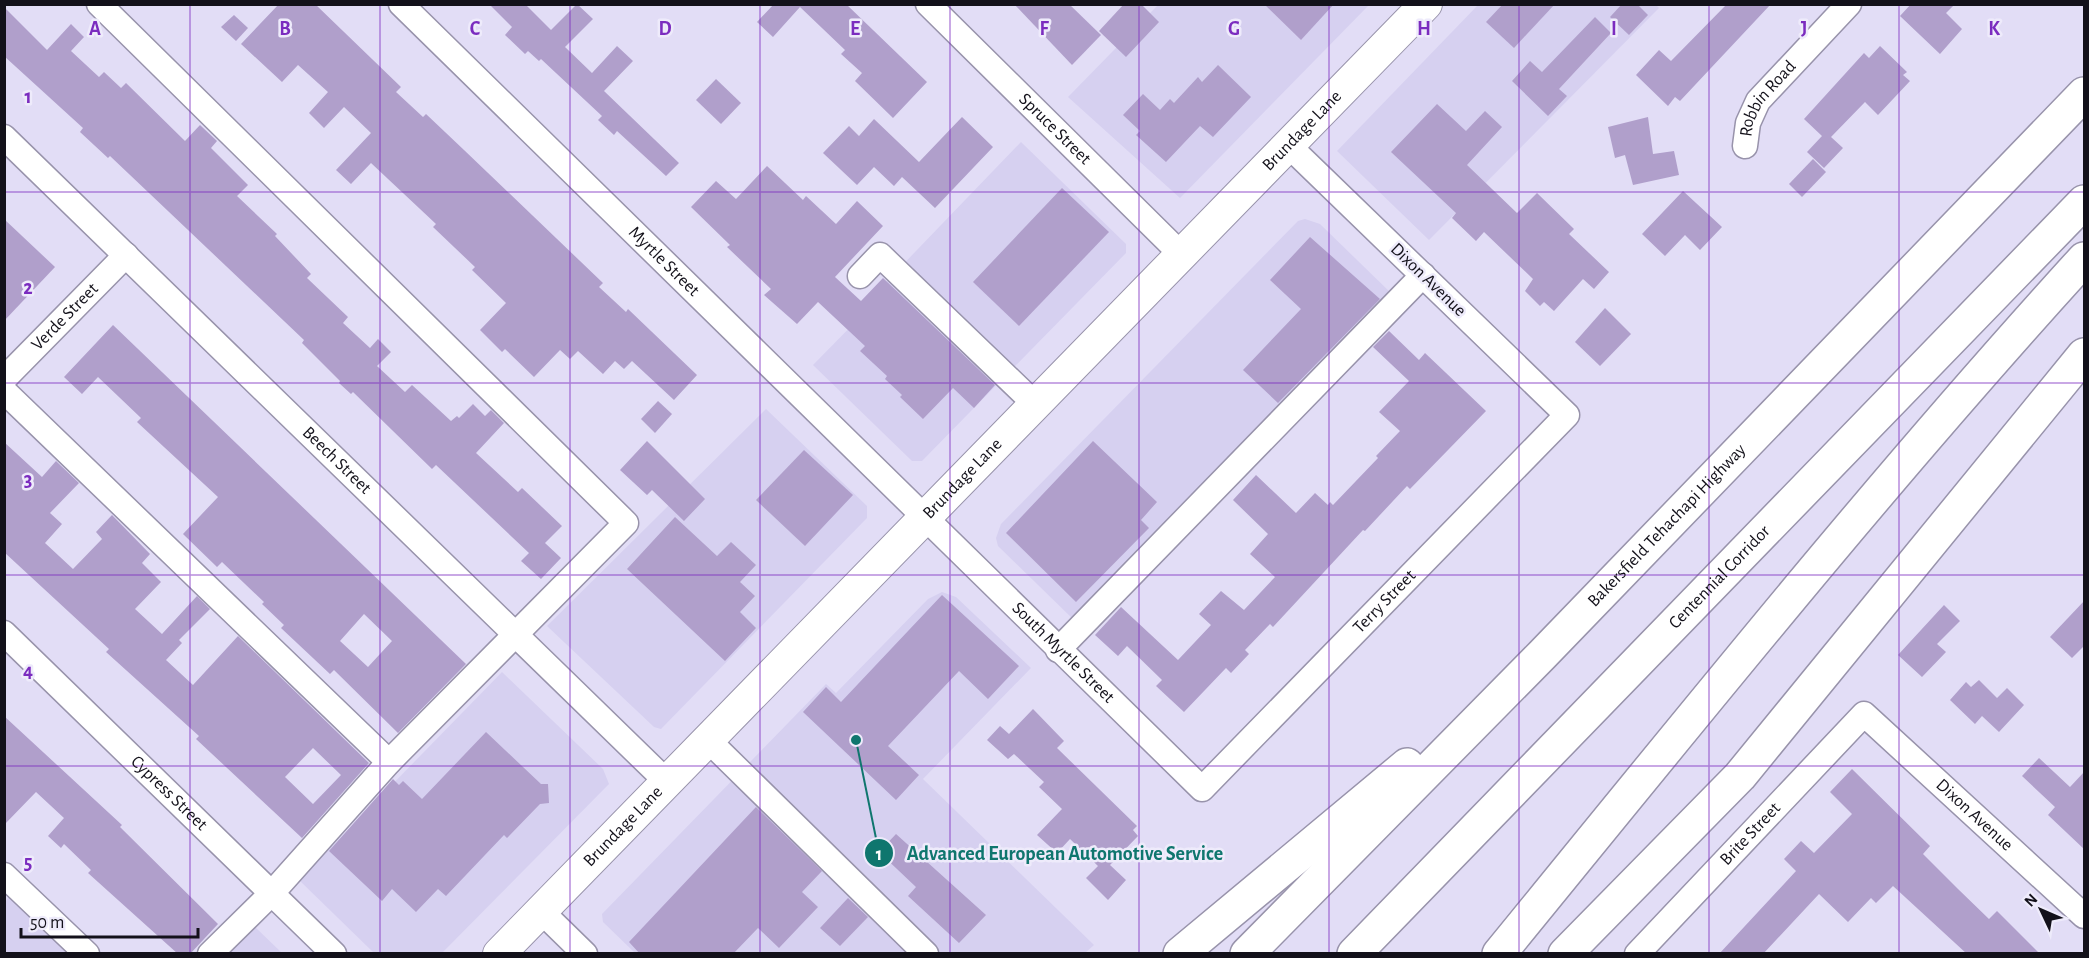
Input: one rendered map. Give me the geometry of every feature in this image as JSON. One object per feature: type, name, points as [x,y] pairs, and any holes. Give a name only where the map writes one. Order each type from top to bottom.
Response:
[{"type":"highway","name":"Bakersfield Tehachapi Highway","points":[[1247,954],[1543,654],[2085,94]]},
{"type":"highway","name":"Centennial Corridor","points":[[1354,954],[2085,202]]},
{"type":"highway","points":[[1499,954],[1744,652],[1915,449],[2085,259]]},
{"type":"highway","points":[[1565,954],[1740,776],[2085,355]]},
{"type":"highway","points":[[1180,954],[1543,654]]},
{"type":"main road","name":"Brundage Lane","points":[[499,954],[1425,5]]},
{"type":"street","points":[[99,4],[626,524],[389,762],[272,893],[210,954]]},
{"type":"street","name":"Myrtle Street","points":[[401,4],[924,519]]},
{"type":"street","name":"Spruce Street","points":[[928,4],[1182,255]]},
{"type":"street","name":"Robbin Road","points":[[1745,146],[1748,123],[1758,101],[1849,4]]},
{"type":"street","name":"Beech Street","points":[[4,138],[667,782]]},
{"type":"street","name":"Dixon Avenue","points":[[1288,145],[1567,415]]},
{"type":"street","name":"Verde Street","points":[[4,378],[126,255]]},
{"type":"street","points":[[860,276],[879,255],[1035,404]]},
{"type":"street","points":[[1058,650],[1423,275]]},
{"type":"street","points":[[4,391],[389,762]]},
{"type":"street","name":"Terry Street","points":[[1202,789],[1567,415]]},
{"type":"street","name":"South Myrtle Street","points":[[924,519],[1202,789]]},
{"type":"street","name":"Cypress Street","points":[[4,633],[334,954]]},
{"type":"street","name":"Dixon Avenue","points":[[1864,714],[2084,917]]},
{"type":"street","name":"Brite Street","points":[[1637,954],[1864,714]]},
{"type":"street","points":[[708,740],[926,954]]},
{"type":"street","points":[[4,874],[87,954]]},
{"type":"street","points":[[541,910],[585,954]]},
{"type":"shaded area","points":[[1655,4],[1659,8],[1429,240],[1337,151],[1478,5]]},
{"type":"shaded area","points":[[1158,5],[1369,5],[1180,198],[1068,97]]},
{"type":"shaded area","points":[[1021,142],[1126,244],[1126,253],[922,461],[912,461],[813,365],[868,309],[864,305]]},
{"type":"shaded area","points":[[1305,219],[1320,224],[1393,295],[1076,622],[998,546],[996,538],[1001,524],[1298,221]]},
{"type":"shaded area","points":[[766,409],[867,506],[867,518],[661,729],[654,727],[547,626]]},
{"type":"shaded area","points":[[942,592],[956,597],[1031,668],[923,779],[1094,945],[1085,953],[635,953],[603,922],[602,914],[826,684],[836,693],[928,599]]},
{"type":"shaded area","points":[[502,672],[603,769],[609,784],[442,953],[374,953],[299,880]]},
{"type":"shaded area","points":[[12,894],[72,954],[5,954],[5,902]]},
{"type":"shaded area","points":[[254,926],[282,953],[226,954]]},
{"type":"building","points":[[279,4],[315,4],[401,87],[396,92],[423,117],[426,114],[603,283],[599,287],[626,312],[628,309],[697,375],[674,400],[632,361],[624,369],[615,361],[603,374],[578,351],[570,359],[560,350],[534,377],[505,349],[502,352],[480,330],[506,303],[472,270],[475,267],[433,227],[436,224],[371,163],[351,184],[336,170],[371,133],[344,107],[324,128],[309,113],[328,92],[298,65],[282,82],[241,44]]},
{"type":"building","points":[[489,4],[525,4],[551,30],[577,4],[593,19],[565,47],[592,73],[617,46],[633,61],[604,91],[679,163],[666,176],[617,131],[614,135],[598,120],[602,116],[541,59],[539,61],[528,51],[525,54],[505,35],[512,27]]},
{"type":"building","points":[[774,4],[846,4],[927,82],[893,118],[855,81],[862,73],[841,54],[845,50],[800,7],[773,37],[757,22]]},
{"type":"building","points":[[1014,4],[1069,4],[1101,35],[1072,65]]},
{"type":"building","points":[[1124,4],[1141,4],[1159,22],[1126,57],[1099,31]]},
{"type":"building","points":[[1264,4],[1334,4],[1301,40]]},
{"type":"building","points":[[1503,4],[1555,4],[1514,48],[1486,22]]},
{"type":"building","points":[[1622,4],[1637,4],[1648,15],[1629,35],[1610,17]]},
{"type":"building","points":[[1727,4],[1771,4],[1680,101],[1675,97],[1668,106],[1636,75],[1659,50],[1671,61]]},
{"type":"building","points":[[1911,4],[1955,4],[1946,13],[1962,29],[1940,54],[1900,16]]},
{"type":"building","points":[[4,7],[47,50],[71,24],[84,37],[71,51],[99,77],[104,72],[121,88],[126,83],[185,141],[200,125],[217,141],[211,148],[248,185],[237,196],[277,234],[275,236],[311,274],[307,278],[348,317],[343,323],[370,348],[378,339],[391,352],[377,366],[405,392],[412,385],[451,421],[457,416],[459,418],[473,404],[485,416],[491,410],[504,423],[476,453],[518,492],[522,488],[562,526],[545,543],[561,558],[541,579],[521,561],[529,553],[436,465],[432,469],[353,392],[351,394],[339,383],[340,381],[302,343],[304,340],[110,156],[108,158],[80,132],[83,128],[4,56]]},
{"type":"building","points":[[234,15],[248,28],[236,41],[221,27]]},
{"type":"building","points":[[1595,17],[1611,33],[1559,89],[1567,96],[1548,116],[1512,81],[1530,61],[1542,72]]},
{"type":"building","points":[[1880,46],[1907,72],[1903,75],[1910,81],[1878,115],[1865,102],[1831,137],[1843,148],[1824,168],[1807,152],[1822,136],[1804,119],[1864,53],[1869,58]]},
{"type":"building","points":[[1218,65],[1251,97],[1213,137],[1200,126],[1166,162],[1136,135],[1140,131],[1123,115],[1143,94],[1160,110],[1170,99],[1174,103],[1198,77],[1202,82]]},
{"type":"building","points":[[716,79],[741,103],[721,124],[696,100]]},
{"type":"building","points":[[1437,104],[1466,131],[1485,111],[1502,127],[1467,165],[1517,213],[1537,193],[1574,229],[1569,234],[1609,272],[1594,289],[1583,279],[1554,311],[1544,302],[1540,306],[1525,291],[1533,279],[1484,232],[1476,241],[1452,218],[1456,213],[1391,152]]},
{"type":"building","points":[[962,117],[993,147],[935,208],[902,177],[894,186],[874,167],[857,185],[823,153],[849,126],[859,136],[874,119],[919,162]]},
{"type":"building","points":[[1648,117],[1653,154],[1674,151],[1679,175],[1633,185],[1625,155],[1615,158],[1608,127]]},
{"type":"building","points":[[1813,159],[1826,172],[1802,197],[1789,184]]},
{"type":"building","points":[[767,166],[803,200],[806,196],[836,224],[857,201],[883,226],[835,277],[861,301],[883,278],[995,385],[974,408],[953,388],[923,419],[900,397],[902,395],[885,379],[887,376],[860,351],[865,346],[818,302],[797,324],[764,295],[771,289],[727,247],[730,245],[691,207],[716,181],[736,199]]},
{"type":"building","points":[[1062,188],[1109,232],[1019,326],[973,282]]},
{"type":"building","points":[[1683,191],[1722,227],[1700,250],[1685,235],[1665,256],[1642,234]]},
{"type":"building","points":[[4,219],[55,267],[4,321]]},
{"type":"building","points":[[1310,237],[1380,299],[1278,403],[1243,370],[1301,309],[1270,280]]},
{"type":"building","points":[[1605,308],[1631,334],[1600,366],[1575,342]]},
{"type":"building","points":[[113,325],[466,664],[398,733],[334,670],[330,674],[281,628],[284,625],[262,604],[264,602],[222,562],[217,567],[183,534],[218,497],[137,422],[141,418],[98,377],[82,394],[64,377]],"holes":[[[364,614],[392,641],[368,667],[340,641]]]},
{"type":"building","points":[[1389,331],[1419,360],[1425,353],[1486,411],[1410,489],[1407,486],[1365,531],[1363,530],[1273,627],[1270,624],[1245,650],[1249,654],[1231,673],[1226,668],[1184,712],[1156,686],[1162,680],[1127,646],[1118,656],[1095,635],[1121,607],[1178,660],[1211,625],[1199,614],[1221,591],[1244,610],[1275,577],[1250,554],[1268,534],[1233,500],[1256,475],[1296,513],[1315,493],[1328,505],[1330,502],[1333,505],[1378,458],[1376,456],[1400,431],[1379,412],[1409,381],[1373,347]]},
{"type":"building","points":[[658,401],[672,414],[655,433],[641,419]]},
{"type":"building","points":[[647,441],[705,499],[684,521],[652,490],[647,495],[620,470]]},
{"type":"building","points":[[1093,441],[1157,502],[1141,520],[1149,528],[1076,602],[1006,533]]},
{"type":"building","points":[[4,442],[42,477],[56,461],[79,483],[50,513],[62,524],[45,543],[73,569],[102,539],[96,532],[112,515],[150,554],[142,563],[161,582],[135,609],[162,634],[197,596],[210,609],[179,640],[182,643],[166,660],[193,685],[238,636],[369,763],[302,838],[196,739],[199,736],[106,652],[109,649],[4,552]],"holes":[[[313,748],[341,775],[313,804],[285,777]]]},
{"type":"building","points":[[804,450],[853,495],[805,546],[756,500]]},
{"type":"building","points":[[675,517],[717,556],[731,542],[756,565],[740,582],[755,596],[740,612],[756,628],[725,661],[627,569]]},
{"type":"building","points":[[942,595],[1019,666],[988,699],[959,671],[888,746],[919,775],[896,800],[803,712],[826,687],[841,702]]},
{"type":"building","points":[[2085,600],[2085,645],[2072,658],[2050,637]]},
{"type":"building","points":[[1944,605],[1960,621],[1937,644],[1946,652],[1922,677],[1898,655]]},
{"type":"building","points":[[1979,680],[1997,698],[2007,688],[2024,705],[1999,732],[1982,716],[1975,724],[1950,700],[1966,682],[1971,687]]},
{"type":"building","points":[[1033,709],[1064,741],[1057,748],[1137,826],[1133,830],[1138,836],[1110,865],[1126,880],[1108,900],[1086,878],[1098,866],[1070,839],[1057,853],[1037,835],[1062,809],[1039,787],[1044,782],[1014,754],[1008,759],[987,740],[1000,726],[1009,734]]},
{"type":"building","points":[[4,716],[122,825],[120,827],[218,924],[190,954],[178,954],[88,873],[91,870],[64,844],[61,848],[48,836],[64,818],[36,792],[4,825]]},
{"type":"building","points":[[486,732],[541,784],[548,784],[549,803],[540,804],[507,838],[504,835],[446,896],[438,889],[416,912],[392,889],[382,901],[329,851],[393,779],[399,785],[403,781],[422,799]]},
{"type":"building","points":[[2039,758],[2070,787],[2085,771],[2085,850],[2048,815],[2055,807],[2022,776]]},
{"type":"building","points":[[1852,769],[1930,846],[1923,854],[1958,889],[1989,919],[1997,911],[2040,954],[1967,954],[1893,886],[1876,903],[1871,898],[1848,922],[1819,894],[1763,954],[1719,954],[1796,871],[1784,859],[1801,841],[1814,853],[1852,814],[1830,792]]},
{"type":"building","points":[[756,807],[822,871],[802,892],[818,907],[779,948],[758,928],[733,954],[640,954],[629,942]]},
{"type":"building","points":[[896,834],[986,915],[959,943],[908,896],[916,887],[879,852]]},
{"type":"building","points":[[848,898],[868,917],[840,946],[820,928]]},
{"type":"place","name":"Advanced European Automotive Service","points":[[856,740]]}]
